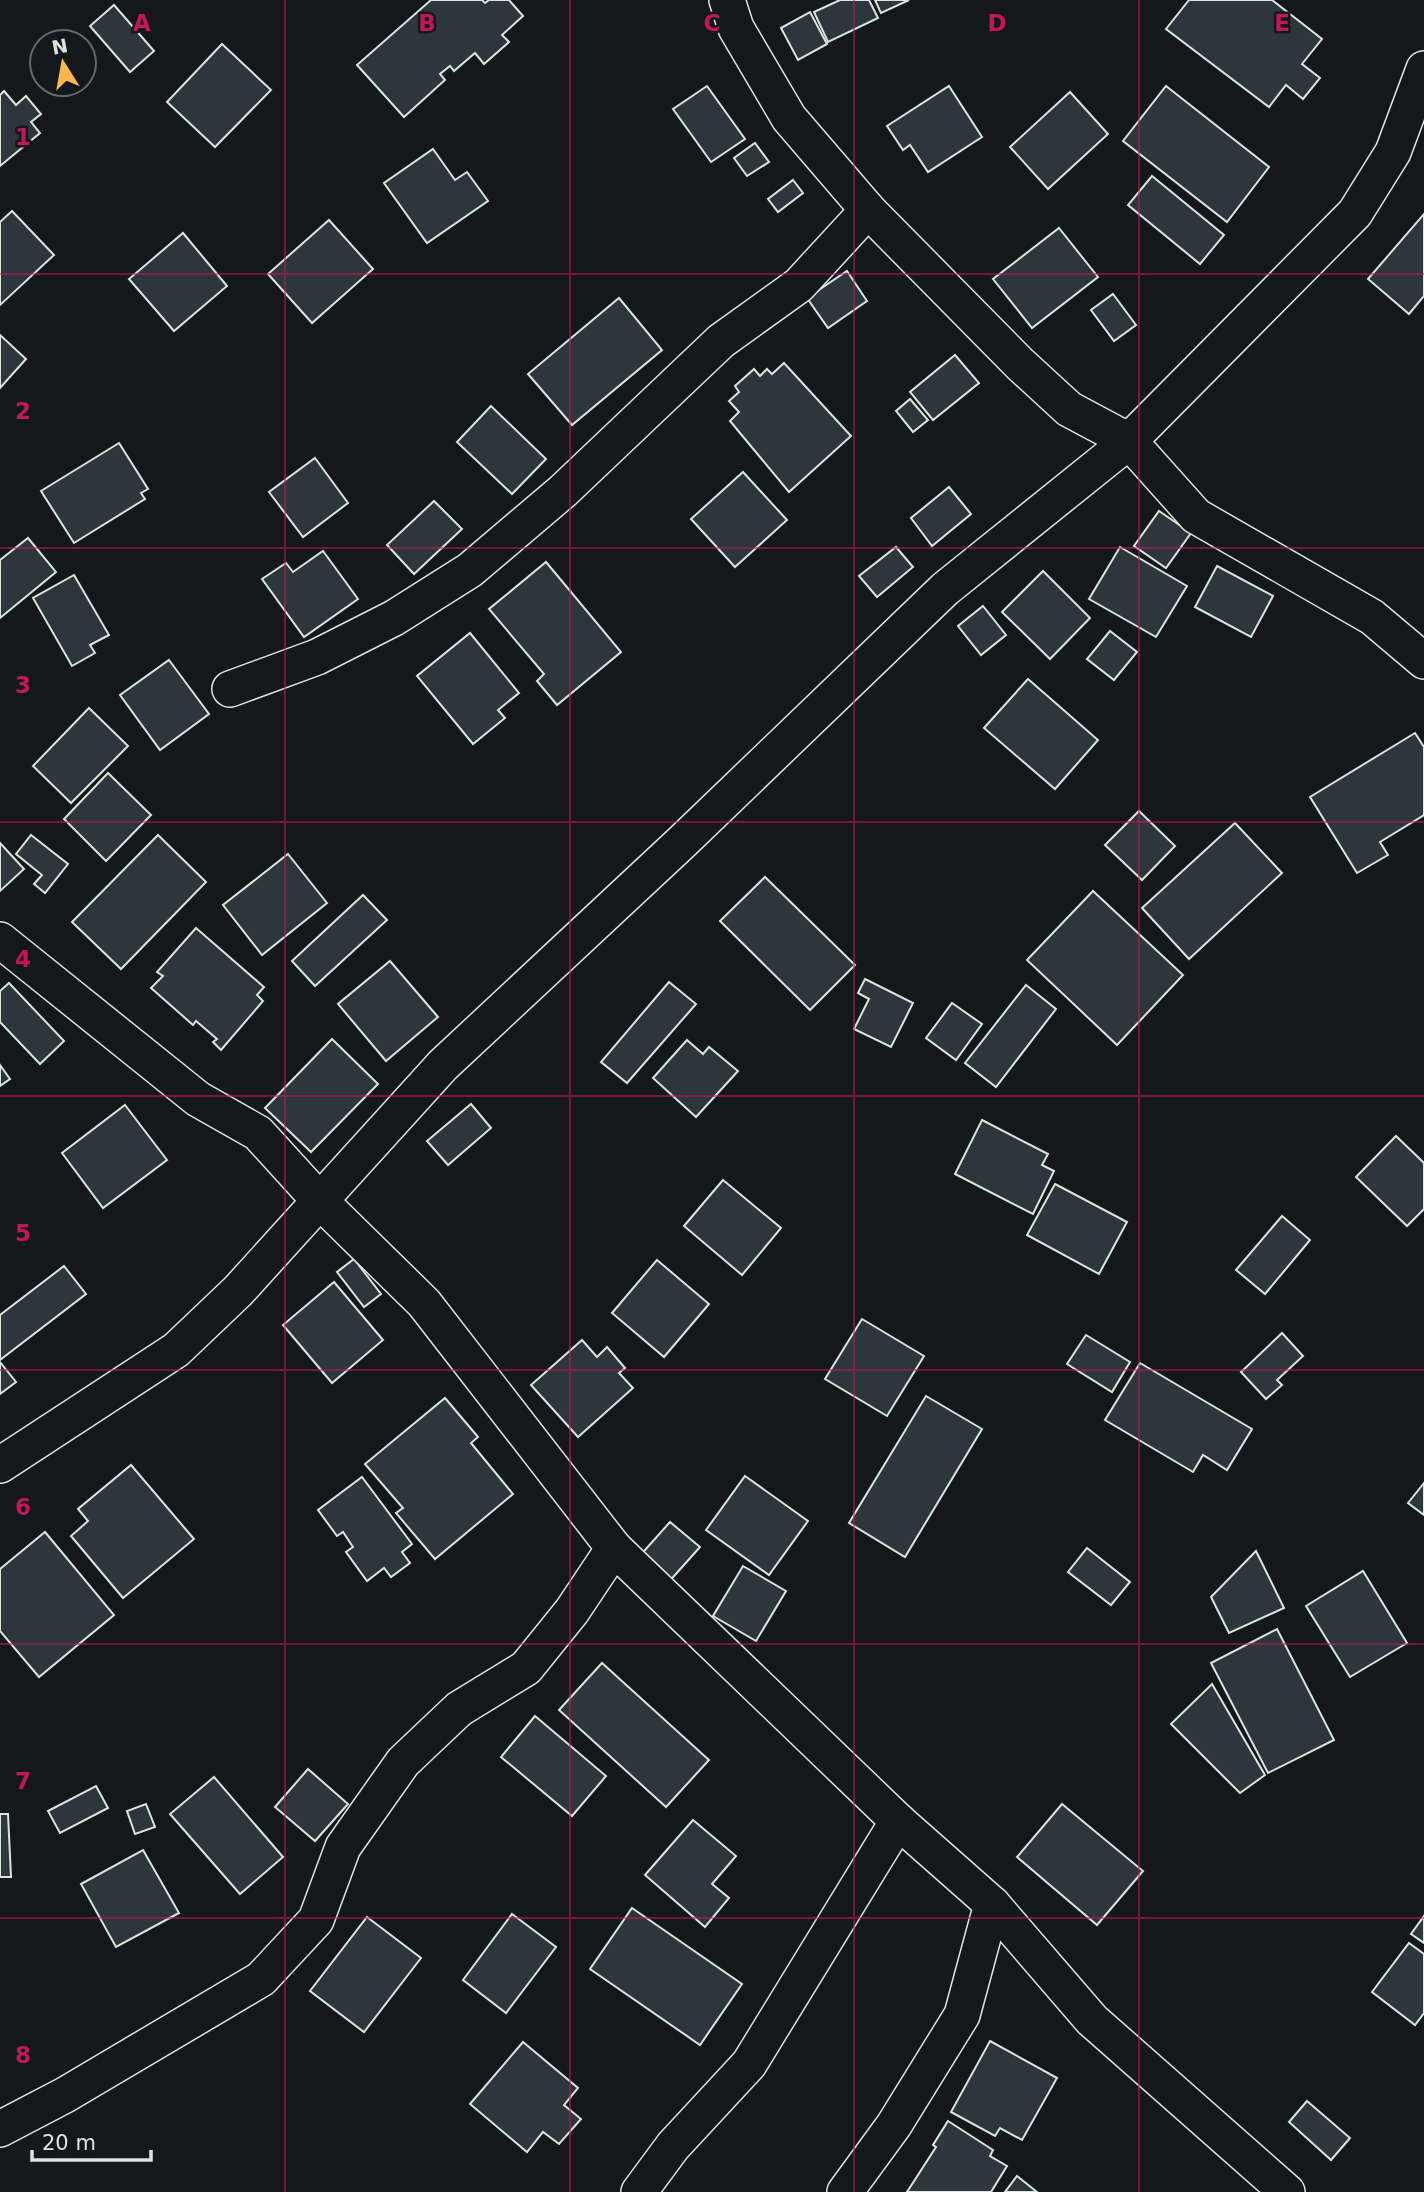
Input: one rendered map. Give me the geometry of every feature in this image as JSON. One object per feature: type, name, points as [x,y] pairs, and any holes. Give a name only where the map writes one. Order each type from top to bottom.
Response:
[{"type":"street","points":[[727,0],[736,28],[789,118],[867,210],[1020,364],[1069,409],[1129,441],[1196,516],[1372,617],[1424,661]]},
{"type":"street","points":[[0,1465],[176,1350],[238,1291],[443,1065],[682,842],[945,589],[1129,441],[1355,213],[1393,152],[1424,69]]},
{"type":"street","points":[[230,690],[317,657],[394,618],[470,570],[563,491],[721,341],[799,285],[867,210]]},
{"type":"street","points":[[1,943],[198,1099],[258,1133],[319,1200],[424,1303],[614,1548],[898,1821],[992,1904],[1092,2020],[1287,2192]]},
{"type":"street","points":[[0,2129],[65,2095],[261,1979],[316,1920],[343,1847],[402,1762],[459,1709],[526,1668],[572,1611],[614,1548]]},
{"type":"street","points":[[639,2192],[673,2146],[749,2064],[898,1821]]},
{"type":"street","points":[[845,2192],[894,2126],[962,2015],[992,1904]]},
{"type":"building","points":[[431,0],[482,0],[485,3],[489,0],[509,0],[523,16],[502,35],[509,42],[484,64],[475,53],[454,71],[450,66],[440,74],[445,80],[404,117],[357,65]]},
{"type":"building","points":[[840,0],[869,0],[878,18],[828,42],[814,12]]},
{"type":"building","points":[[875,0],[909,0],[881,13]]},
{"type":"building","points":[[1189,0],[1272,0],[1322,39],[1302,64],[1320,78],[1303,99],[1286,85],[1269,107],[1166,29]]},
{"type":"building","points":[[114,5],[154,51],[130,72],[98,35],[98,28],[90,26]]},
{"type":"building","points":[[810,12],[827,44],[798,60],[781,28]]},
{"type":"building","points":[[222,44],[271,90],[215,147],[167,102]]},
{"type":"building","points":[[707,86],[745,139],[711,162],[673,109]]},
{"type":"building","points":[[949,86],[982,137],[928,172],[910,145],[903,150],[887,126]]},
{"type":"building","points":[[1166,86],[1269,167],[1227,222],[1123,141]]},
{"type":"building","points":[[4,91],[16,105],[26,96],[41,114],[31,122],[40,133],[0,166],[0,95]]},
{"type":"building","points":[[1070,92],[1108,134],[1048,189],[1010,147]]},
{"type":"building","points":[[755,143],[769,162],[747,176],[734,158]]},
{"type":"building","points":[[433,149],[455,180],[467,172],[488,201],[427,243],[384,183]]},
{"type":"building","points":[[1152,176],[1224,235],[1200,264],[1128,205]]},
{"type":"building","points":[[793,180],[803,193],[778,212],[768,199]]},
{"type":"building","points":[[12,211],[54,255],[0,305],[0,222]]},
{"type":"building","points":[[1424,214],[1424,296],[1409,314],[1368,279]]},
{"type":"building","points":[[329,220],[373,269],[312,323],[268,274]]},
{"type":"building","points":[[1059,228],[1098,277],[1032,328],[993,279]]},
{"type":"building","points":[[183,233],[227,286],[174,331],[129,279]]},
{"type":"building","points":[[847,271],[867,301],[828,328],[807,298]]},
{"type":"building","points":[[1113,294],[1136,325],[1114,341],[1091,310]]},
{"type":"building","points":[[619,298],[662,350],[572,425],[528,374]]},
{"type":"building","points":[[0,335],[26,359],[0,388]]},
{"type":"building","points":[[955,355],[979,383],[933,420],[910,392]]},
{"type":"building","points":[[784,363],[851,436],[789,492],[730,421],[739,412],[729,401],[739,392],[735,386],[754,369],[760,376],[767,369],[772,374]]},
{"type":"building","points":[[910,399],[928,420],[913,432],[896,411]]},
{"type":"building","points":[[491,406],[546,459],[512,494],[457,442]]},
{"type":"building","points":[[119,443],[148,489],[141,493],[145,499],[74,543],[41,491]]},
{"type":"building","points":[[315,458],[348,503],[303,537],[269,492]]},
{"type":"building","points":[[743,472],[787,520],[735,567],[691,519]]},
{"type":"building","points":[[949,487],[971,514],[932,546],[911,518]]},
{"type":"building","points":[[434,501],[462,529],[414,574],[387,545]]},
{"type":"building","points":[[1159,511],[1191,533],[1166,568],[1134,546]]},
{"type":"building","points":[[28,538],[56,572],[0,618],[0,560]]},
{"type":"building","points":[[896,547],[913,567],[877,597],[859,576]]},
{"type":"building","points":[[1120,547],[1187,586],[1156,637],[1089,599]]},
{"type":"building","points":[[323,551],[358,599],[304,637],[262,579],[286,563],[293,572]]},
{"type":"building","points":[[546,562],[621,652],[557,705],[537,681],[544,674],[489,609]]},
{"type":"building","points":[[1217,566],[1273,596],[1251,637],[1195,607]]},
{"type":"building","points":[[1043,571],[1090,618],[1050,659],[1002,612]]},
{"type":"building","points":[[74,575],[109,635],[90,645],[95,653],[72,666],[33,598]]},
{"type":"building","points":[[983,606],[1006,635],[981,655],[958,626]]},
{"type":"building","points":[[1110,631],[1137,652],[1114,680],[1087,659]]},
{"type":"building","points":[[470,633],[519,693],[498,710],[505,718],[473,744],[417,676]]},
{"type":"building","points":[[169,660],[209,714],[160,750],[120,695]]},
{"type":"building","points":[[1028,679],[1098,740],[1055,789],[984,728]]},
{"type":"building","points":[[89,708],[128,746],[71,803],[33,766]]},
{"type":"building","points":[[1415,733],[1424,747],[1424,815],[1380,842],[1388,855],[1357,873],[1310,797]]},
{"type":"building","points":[[108,773],[151,815],[106,861],[64,819]]},
{"type":"building","points":[[1139,811],[1175,846],[1142,880],[1105,845]]},
{"type":"building","points":[[1235,823],[1282,873],[1189,959],[1142,908]]},
{"type":"building","points":[[31,835],[68,864],[45,893],[34,884],[42,875],[16,854]]},
{"type":"building","points":[[158,835],[206,882],[121,969],[72,922]]},
{"type":"building","points":[[0,843],[24,869],[0,891]]},
{"type":"building","points":[[288,854],[327,903],[262,955],[223,905]]},
{"type":"building","points":[[765,877],[855,965],[810,1010],[720,921]]},
{"type":"building","points":[[1093,891],[1183,975],[1117,1045],[1027,960]]},
{"type":"building","points":[[363,895],[387,920],[315,986],[292,961]]},
{"type":"building","points":[[196,928],[264,987],[257,995],[263,1001],[221,1050],[213,1042],[217,1039],[196,1021],[193,1025],[151,988],[163,976],[157,972]]},
{"type":"building","points":[[390,961],[438,1017],[386,1061],[338,1004]]},
{"type":"building","points":[[865,979],[913,1003],[891,1047],[854,1029],[869,999],[858,993]]},
{"type":"building","points":[[669,982],[696,1004],[627,1083],[601,1062]]},
{"type":"building","points":[[9,983],[64,1041],[40,1064],[0,1022],[0,991]]},
{"type":"building","points":[[1026,985],[1056,1009],[996,1087],[965,1063]]},
{"type":"building","points":[[952,1003],[982,1024],[956,1060],[926,1038]]},
{"type":"building","points":[[332,1039],[378,1084],[311,1152],[265,1108]]},
{"type":"building","points":[[687,1040],[703,1054],[709,1047],[738,1071],[696,1117],[653,1078]]},
{"type":"building","points":[[0,1065],[10,1079],[0,1086]]},
{"type":"building","points":[[471,1104],[491,1128],[448,1165],[427,1141]]},
{"type":"building","points":[[125,1105],[167,1160],[103,1208],[62,1153]]},
{"type":"building","points":[[982,1120],[1048,1154],[1042,1165],[1054,1171],[1033,1214],[955,1174]]},
{"type":"building","points":[[1396,1136],[1424,1163],[1424,1209],[1407,1226],[1356,1177]]},
{"type":"building","points":[[723,1180],[781,1228],[742,1275],[684,1226]]},
{"type":"building","points":[[1055,1184],[1127,1222],[1099,1274],[1027,1235]]},
{"type":"building","points":[[1282,1216],[1310,1240],[1265,1294],[1236,1270]]},
{"type":"building","points":[[354,1259],[381,1294],[364,1307],[337,1272]]},
{"type":"building","points":[[657,1260],[709,1304],[664,1357],[612,1313]]},
{"type":"building","points":[[64,1266],[86,1294],[0,1360],[0,1315]]},
{"type":"building","points":[[334,1282],[383,1340],[332,1383],[283,1325]]},
{"type":"building","points":[[862,1319],[924,1356],[887,1416],[825,1379]]},
{"type":"building","points":[[1282,1333],[1303,1356],[1277,1380],[1282,1385],[1266,1399],[1241,1372]]},
{"type":"building","points":[[1086,1335],[1130,1362],[1112,1392],[1067,1364]]},
{"type":"building","points":[[582,1340],[597,1357],[607,1347],[625,1368],[619,1373],[633,1388],[578,1437],[531,1385]]},
{"type":"building","points":[[0,1362],[16,1382],[0,1394]]},
{"type":"building","points":[[1140,1363],[1252,1429],[1227,1470],[1203,1455],[1193,1472],[1105,1420]]},
{"type":"building","points":[[926,1396],[982,1429],[905,1557],[849,1523]]},
{"type":"building","points":[[445,1398],[478,1437],[471,1443],[513,1494],[435,1559],[396,1513],[403,1508],[365,1464]]},
{"type":"building","points":[[131,1465],[194,1539],[123,1598],[71,1536],[88,1521],[78,1509]]},
{"type":"building","points":[[745,1476],[808,1521],[769,1575],[706,1530]]},
{"type":"building","points":[[362,1477],[412,1544],[402,1552],[410,1563],[391,1577],[384,1568],[367,1581],[346,1552],[353,1547],[343,1532],[337,1536],[318,1510]]},
{"type":"building","points":[[1424,1483],[1424,1515],[1408,1503]]},
{"type":"building","points":[[670,1522],[700,1547],[666,1585],[637,1559]]},
{"type":"building","points":[[45,1532],[114,1615],[39,1677],[0,1631],[0,1569]]},
{"type":"building","points":[[1087,1548],[1130,1582],[1111,1605],[1068,1572]]},
{"type":"building","points":[[1256,1551],[1284,1608],[1229,1633],[1211,1597]]},
{"type":"building","points":[[743,1566],[786,1591],[756,1641],[713,1616]]},
{"type":"building","points":[[1363,1571],[1407,1643],[1350,1677],[1306,1606]]},
{"type":"building","points":[[1277,1629],[1334,1740],[1268,1773],[1211,1663]]},
{"type":"building","points":[[602,1663],[709,1760],[666,1807],[559,1710]]},
{"type":"building","points":[[1212,1684],[1265,1775],[1240,1793],[1171,1724]]},
{"type":"building","points":[[535,1716],[606,1776],[572,1816],[501,1757]]},
{"type":"building","points":[[308,1769],[348,1804],[315,1841],[275,1807]]},
{"type":"building","points":[[214,1777],[283,1857],[240,1894],[170,1814]]},
{"type":"building","points":[[96,1786],[108,1808],[60,1833],[48,1811]]},
{"type":"building","points":[[146,1804],[155,1827],[135,1834],[127,1811]]},
{"type":"building","points":[[1062,1804],[1143,1871],[1097,1925],[1017,1857]]},
{"type":"building","points":[[0,1814],[8,1814],[11,1877],[0,1877]]},
{"type":"building","points":[[693,1820],[736,1856],[712,1884],[729,1898],[705,1927],[645,1875]]},
{"type":"building","points":[[143,1850],[179,1913],[116,1947],[81,1884]]},
{"type":"building","points":[[632,1908],[742,1984],[700,2045],[590,1969]]},
{"type":"building","points":[[512,1914],[556,1947],[506,2013],[463,1980]]},
{"type":"building","points":[[1424,1916],[1424,1943],[1411,1934]]},
{"type":"building","points":[[367,1917],[421,1958],[364,2032],[310,1991]]},
{"type":"building","points":[[1409,1943],[1424,1954],[1424,2013],[1415,2025],[1372,1992]]},
{"type":"building","points":[[990,2041],[1057,2078],[1022,2140],[1000,2128],[995,2136],[951,2112]]},
{"type":"building","points":[[523,2042],[578,2088],[564,2105],[581,2119],[559,2144],[543,2132],[527,2152],[470,2104]]},
{"type":"building","points":[[1307,2101],[1350,2138],[1331,2160],[1289,2122]]},
{"type":"building","points":[[948,2121],[993,2150],[990,2156],[1007,2166],[991,2192],[907,2192],[936,2147],[933,2145]]},
{"type":"building","points":[[1017,2176],[1037,2192],[1005,2192]]}]
